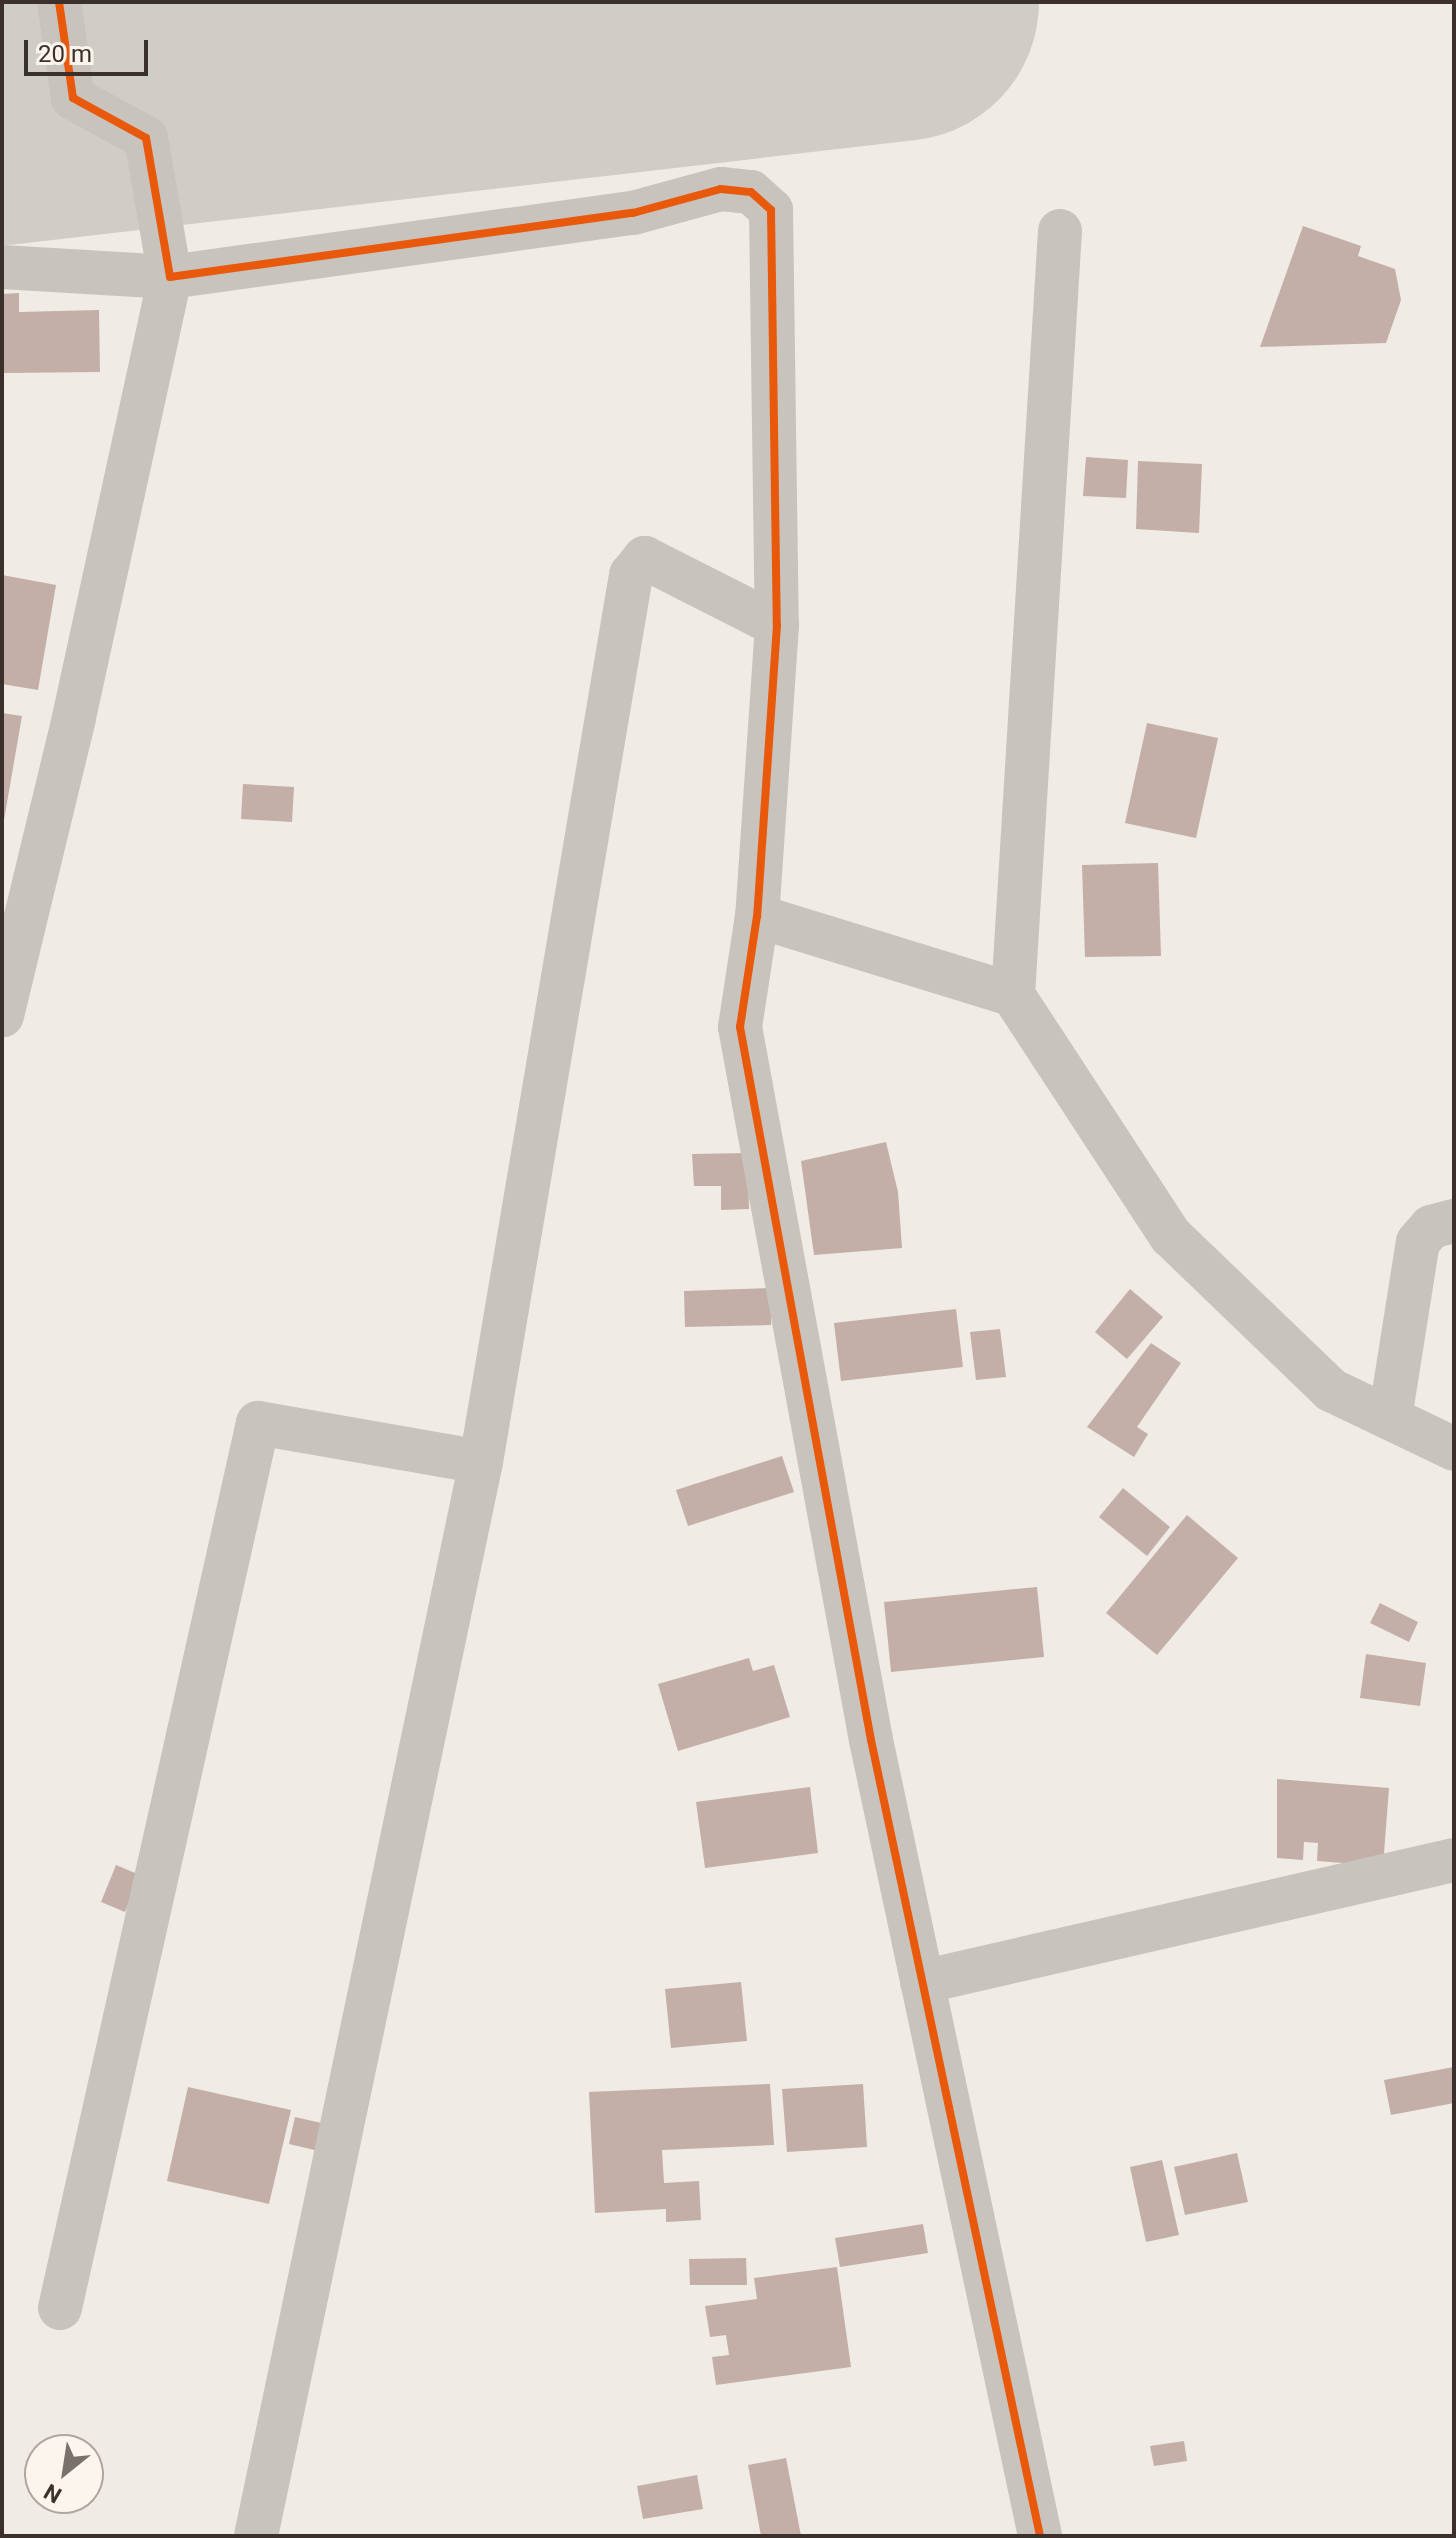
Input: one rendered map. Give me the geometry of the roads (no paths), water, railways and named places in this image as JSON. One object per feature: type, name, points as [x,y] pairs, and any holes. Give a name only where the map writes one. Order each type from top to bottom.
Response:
[{"type":"street","points":[[2,1015],[16,889],[170,277],[146,138],[73,98],[59,2]]},
{"type":"street","points":[[2,267],[170,277],[633,213],[721,189],[751,192],[771,210],[777,625],[757,916],[740,1027],[871,1740],[1040,2536]]},
{"type":"street","points":[[1060,231],[1013,995],[1171,1236],[1331,1390],[1454,1449]]},
{"type":"street","points":[[256,2536],[481,1462],[631,575],[645,558],[777,625]]},
{"type":"street","points":[[757,916],[1013,995]]},
{"type":"street","points":[[1390,1418],[1418,1242],[1431,1227],[1454,1221]]},
{"type":"street","points":[[60,2308],[258,1423],[481,1462]]},
{"type":"street","points":[[922,1982],[1454,1860]]}]
